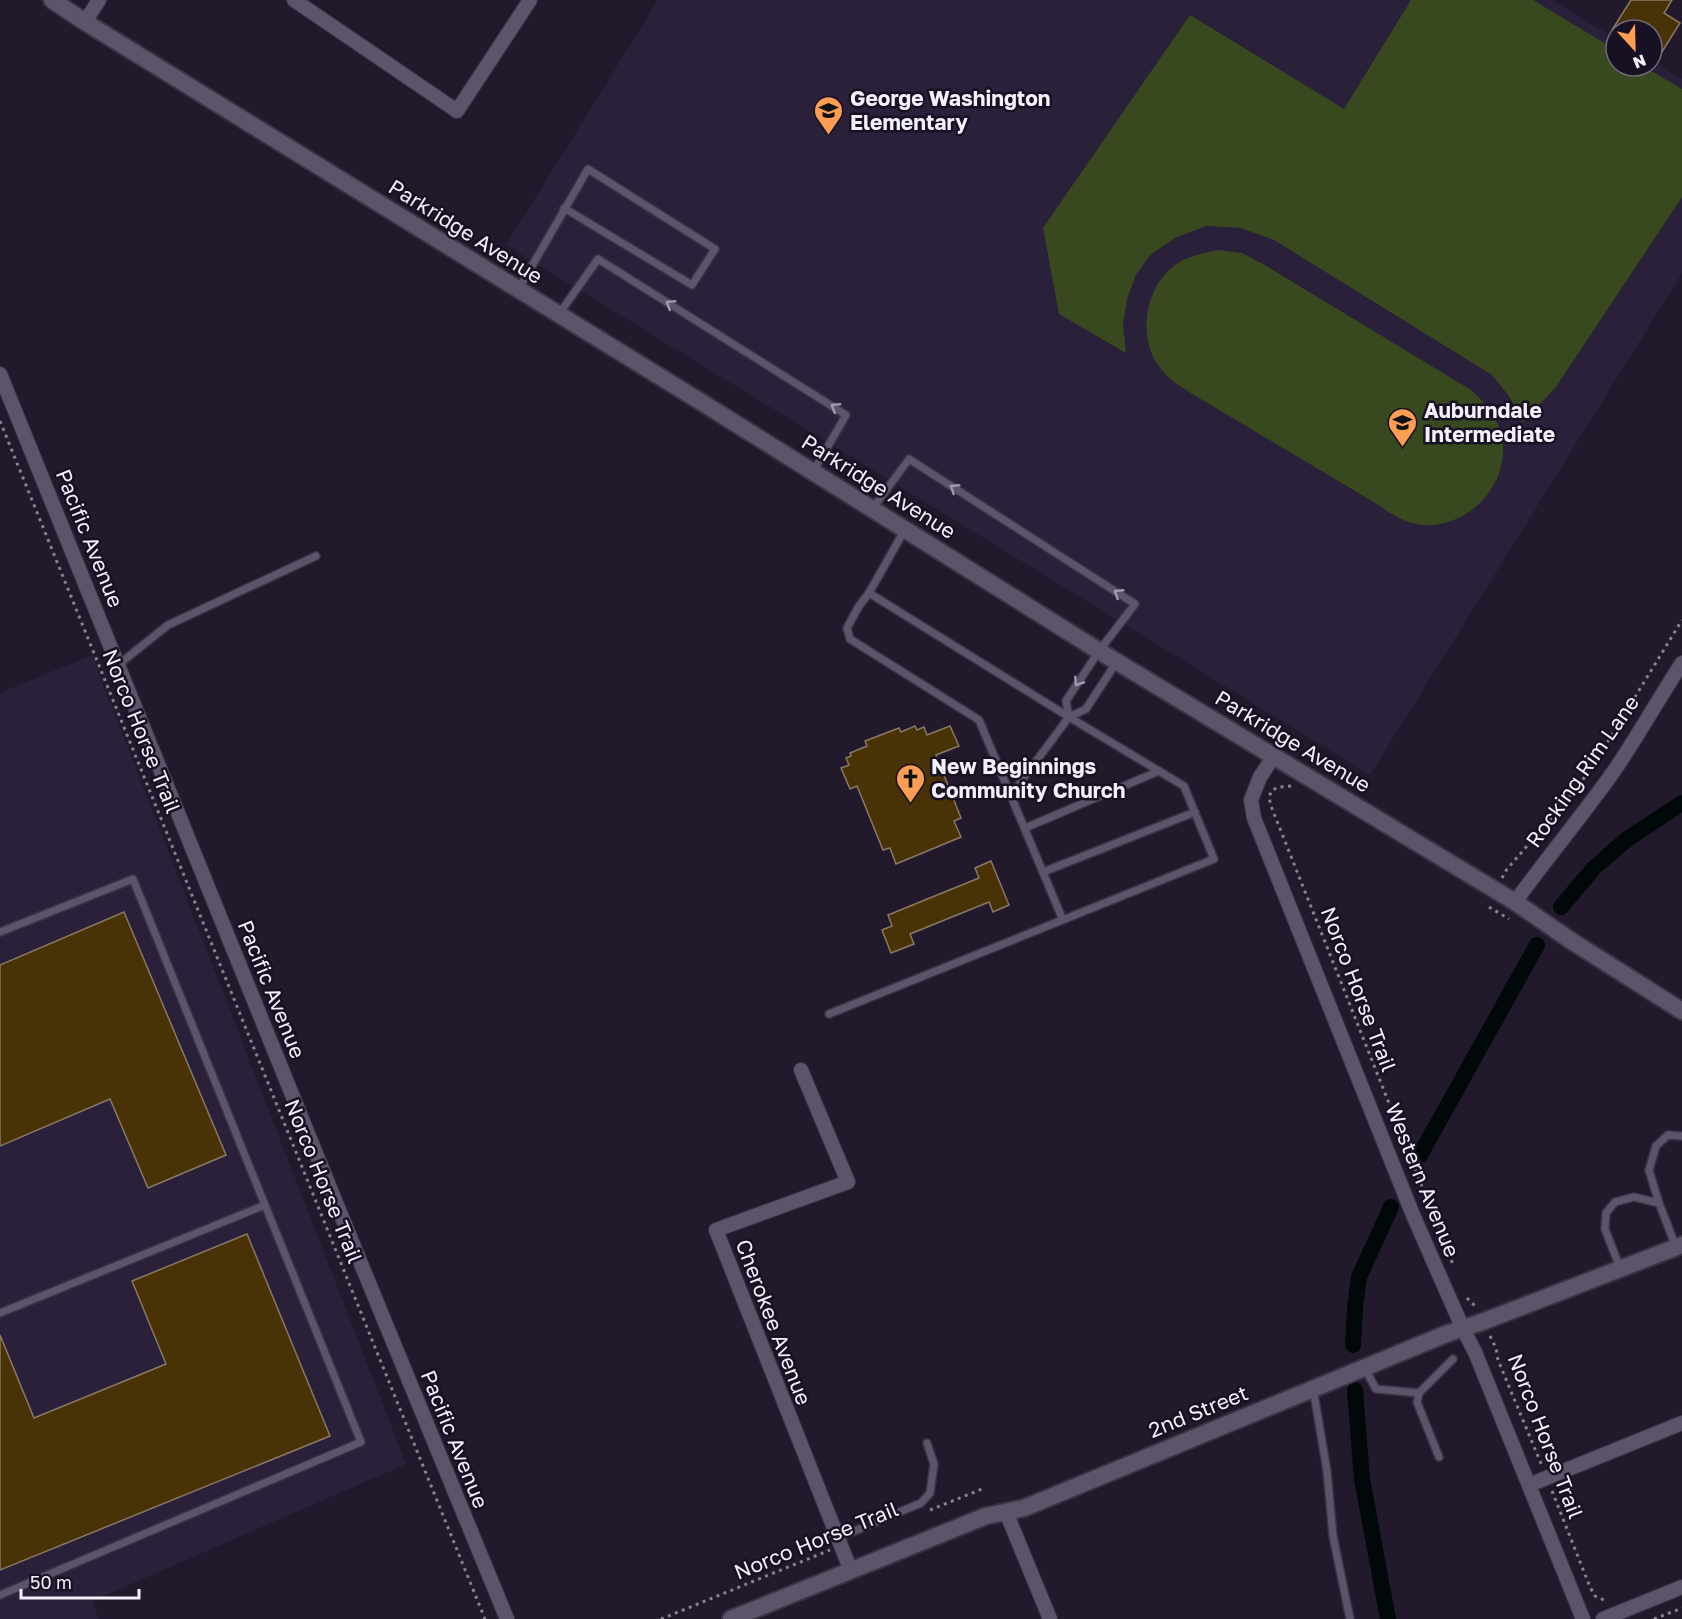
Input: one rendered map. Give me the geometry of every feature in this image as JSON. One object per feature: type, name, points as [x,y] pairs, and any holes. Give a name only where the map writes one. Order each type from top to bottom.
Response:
[{"type":"street","name":"Parkridge Avenue","points":[[52,0],[873,508],[1099,651],[1515,902],[1682,1011]]},
{"type":"street","points":[[85,22],[99,0]]},
{"type":"street","points":[[294,0],[457,111],[530,0]]},
{"type":"street","name":"Pacific Avenue","points":[[0,374],[507,1619]]},
{"type":"street","name":"Rocking Rim Lane","points":[[1515,902],[1616,768],[1682,663]]},
{"type":"street","name":"Western Avenue","points":[[1274,756],[1260,777],[1251,800],[1254,818],[1413,1215],[1462,1329],[1475,1352],[1583,1619]]},
{"type":"street","name":"Cherokee Avenue","points":[[801,1070],[848,1182],[716,1230],[851,1571]]},
{"type":"street","name":"2nd Street","points":[[731,1619],[986,1516],[1023,1508],[1446,1334],[1679,1246]]},
{"type":"street","points":[[1528,1485],[1682,1423]]},
{"type":"street","points":[[1006,1512],[1050,1619]]},
{"type":"street","points":[[1606,1618],[1682,1587]]},
{"type":"lane","points":[[518,290],[564,208],[588,169],[715,249],[692,285],[564,208]]},
{"type":"lane","points":[[559,315],[598,259],[846,415],[813,472]]},
{"type":"lane","points":[[873,508],[909,459],[1135,604],[1099,651],[1066,701],[1069,717]]},
{"type":"lane","points":[[906,529],[847,628],[850,639],[980,720],[1063,920]]},
{"type":"lane","points":[[118,665],[168,625],[315,556]]},
{"type":"lane","points":[[829,1014],[1214,860],[1184,786],[869,593]]},
{"type":"lane","points":[[1011,795],[1069,717],[1086,709],[1117,661]]},
{"type":"lane","points":[[1024,828],[1159,771]]},
{"type":"lane","points":[[1043,872],[1195,812]]},
{"type":"lane","points":[[0,932],[133,879],[362,1442],[0,1595]]},
{"type":"lane","points":[[1679,1246],[1659,1203],[1649,1170],[1656,1146],[1668,1135],[1682,1136]]},
{"type":"lane","points":[[1620,1268],[1605,1229],[1606,1213],[1615,1202],[1634,1197],[1659,1203]]},
{"type":"lane","points":[[0,1313],[265,1205]]},
{"type":"lane","points":[[1439,1457],[1417,1402],[1419,1393],[1453,1359]]},
{"type":"lane","points":[[1370,1365],[1376,1389],[1419,1393]]},
{"type":"lane","points":[[1313,1388],[1327,1471],[1333,1536],[1350,1619]]},
{"type":"lane","points":[[839,1542],[921,1503],[930,1492],[934,1464],[927,1443]]},
{"type":"path","name":"Norco Horse Trail","points":[[0,422],[484,1619]]},
{"type":"path","points":[[1512,921],[1485,904],[1507,869],[1564,804],[1591,769],[1682,620]]},
{"type":"path","name":"Norco Horse Trail","points":[[1296,789],[1290,786],[1272,790],[1269,797],[1271,806],[1455,1270]]},
{"type":"path","name":"Norco Horse Trail","points":[[1463,1290],[1468,1301],[1476,1307],[1497,1348],[1498,1360],[1590,1587],[1595,1596],[1604,1600],[1606,1618]]},
{"type":"path","name":"Norco Horse Trail","points":[[930,1510],[982,1489]]},
{"type":"path","name":"Norco Horse Trail","points":[[661,1619],[839,1542]]},
{"type":"path","points":[[1654,1619],[1682,1608]]},
{"type":"shaded area","points":[[658,0],[1552,0],[1604,32],[1604,78],[1664,78],[1664,68],[1682,79],[1682,273],[1370,775],[506,245]]},
{"type":"shaded area","points":[[92,655],[406,1464],[92,1601],[99,1619],[0,1619],[0,693]]},
{"type":"green space","points":[[1411,0],[1533,0],[1604,43],[1604,78],[1663,78],[1682,89],[1682,197],[1556,387],[1522,423],[1510,398],[1492,375],[1274,240],[1241,228],[1206,226],[1175,238],[1150,255],[1136,275],[1127,299],[1123,324],[1126,353],[1059,314],[1043,228],[1190,15],[1344,109]]},
{"type":"green space","points":[[1218,250],[1242,253],[1263,264],[1471,390],[1484,402],[1499,427],[1503,445],[1502,464],[1496,481],[1474,509],[1441,524],[1422,525],[1404,520],[1169,378],[1154,359],[1149,345],[1147,320],[1152,295],[1158,283],[1175,265],[1190,257]]},
{"type":"building","points":[[1631,0],[1672,0],[1664,13],[1680,23],[1664,49],[1664,18],[1620,18]]},
{"type":"building","name":"New Beginnings Community Church","points":[[915,726],[917,730],[924,727],[927,735],[950,726],[959,746],[936,755],[961,818],[954,821],[961,837],[896,864],[890,848],[883,850],[857,786],[850,789],[841,768],[849,765],[846,758],[851,756],[850,753],[867,746],[865,741],[899,728],[901,732]]},
{"type":"building","name":"New Beginnings Community Church","points":[[991,861],[1009,905],[993,912],[989,902],[910,934],[914,944],[891,953],[882,930],[892,926],[888,915],[979,878],[975,868]]},
{"type":"building","points":[[124,912],[226,1155],[148,1188],[110,1099],[0,1146],[0,965]]},
{"type":"building","points":[[247,1234],[330,1436],[0,1570],[0,1335],[34,1418],[166,1364],[132,1281]]},
{"type":"waterway","points":[[1561,907],[1594,868],[1626,840],[1682,803]]},
{"type":"waterway","points":[[1420,1155],[1537,945]]},
{"type":"waterway","points":[[1353,1345],[1359,1277],[1391,1207]]},
{"type":"waterway","points":[[1355,1390],[1362,1479],[1388,1619]]},
{"type":"place","name":"George Washington Elementary","points":[[829,136]]},
{"type":"place","name":"Auburndale Intermediate","points":[[1403,448]]},
{"type":"place","name":"New Beginnings Community Church","points":[[910,804]]}]
